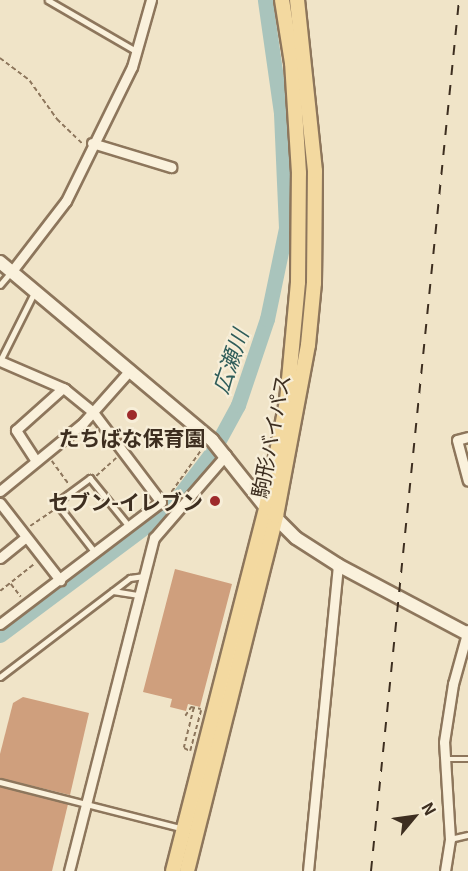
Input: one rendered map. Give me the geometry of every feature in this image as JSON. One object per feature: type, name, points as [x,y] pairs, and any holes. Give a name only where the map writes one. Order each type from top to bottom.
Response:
[{"type":"main road","name":"駒形バイパス","points":[[187,871],[271,512],[287,401],[298,282],[299,173],[292,63],[282,0]]},
{"type":"main road","name":"駒形バイパス","points":[[173,871],[298,407],[314,283],[315,171],[297,0]]},
{"type":"main road","points":[[178,852],[194,814]]},
{"type":"street","points":[[12,271],[66,201],[136,51],[151,0]]},
{"type":"street","points":[[91,147],[171,167]]},
{"type":"street","points":[[0,262],[211,439],[271,512],[296,538],[338,565],[467,632],[453,684],[444,759],[450,839],[445,871]]},
{"type":"street","points":[[0,362],[63,388],[93,412],[161,502],[96,554],[0,624]]},
{"type":"street","points":[[0,491],[93,412],[130,370]]},
{"type":"street","points":[[36,461],[16,430],[63,388]]},
{"type":"street","points":[[468,437],[457,440],[468,481]]},
{"type":"street","points":[[69,871],[154,538],[224,453]]},
{"type":"street","points":[[0,503],[60,580]]},
{"type":"street","points":[[0,558],[26,537]]},
{"type":"street","points":[[308,871],[338,565]]},
{"type":"lane","points":[[48,0],[136,51]]},
{"type":"lane","points":[[0,285],[12,271]]},
{"type":"lane","points":[[0,362],[35,291]]},
{"type":"lane","points":[[96,554],[55,505],[73,490],[90,478],[130,528]]},
{"type":"lane","points":[[0,677],[134,575],[144,576]]},
{"type":"lane","points":[[113,591],[139,595]]},
{"type":"lane","points":[[444,759],[468,759]]},
{"type":"lane","points":[[0,782],[184,828]]},
{"type":"lane","points":[[450,839],[468,835]]},
{"type":"path","points":[[0,58],[30,81],[57,118],[91,147]]},
{"type":"path","points":[[161,502],[170,495],[211,439]]},
{"type":"path","points":[[46,453],[73,490]]},
{"type":"path","points":[[0,591],[42,558]]},
{"type":"path","points":[[10,583],[27,604]]},
{"type":"path","points":[[0,584],[3,588]]},
{"type":"path","points":[[185,716],[191,707],[207,711]]},
{"type":"path","points":[[194,708],[184,748],[189,751],[201,710]]},
{"type":"building","points":[[175,569],[232,584],[200,707],[188,704],[186,711],[170,707],[172,699],[143,692]]},
{"type":"building","points":[[23,697],[89,713],[70,795],[0,778],[0,754],[13,703]]},
{"type":"building","points":[[0,787],[68,804],[52,871],[0,871]]},
{"type":"waterway","name":"広瀬川","points":[[0,635],[168,510],[213,451],[238,405],[267,319],[286,228],[281,113],[265,0]]},
{"type":"railway","points":[[371,871],[459,0]]},
{"type":"place","name":"たちばな保育園","points":[[132,415]]},
{"type":"place","name":"セブン-イレブン","points":[[215,501]]}]
